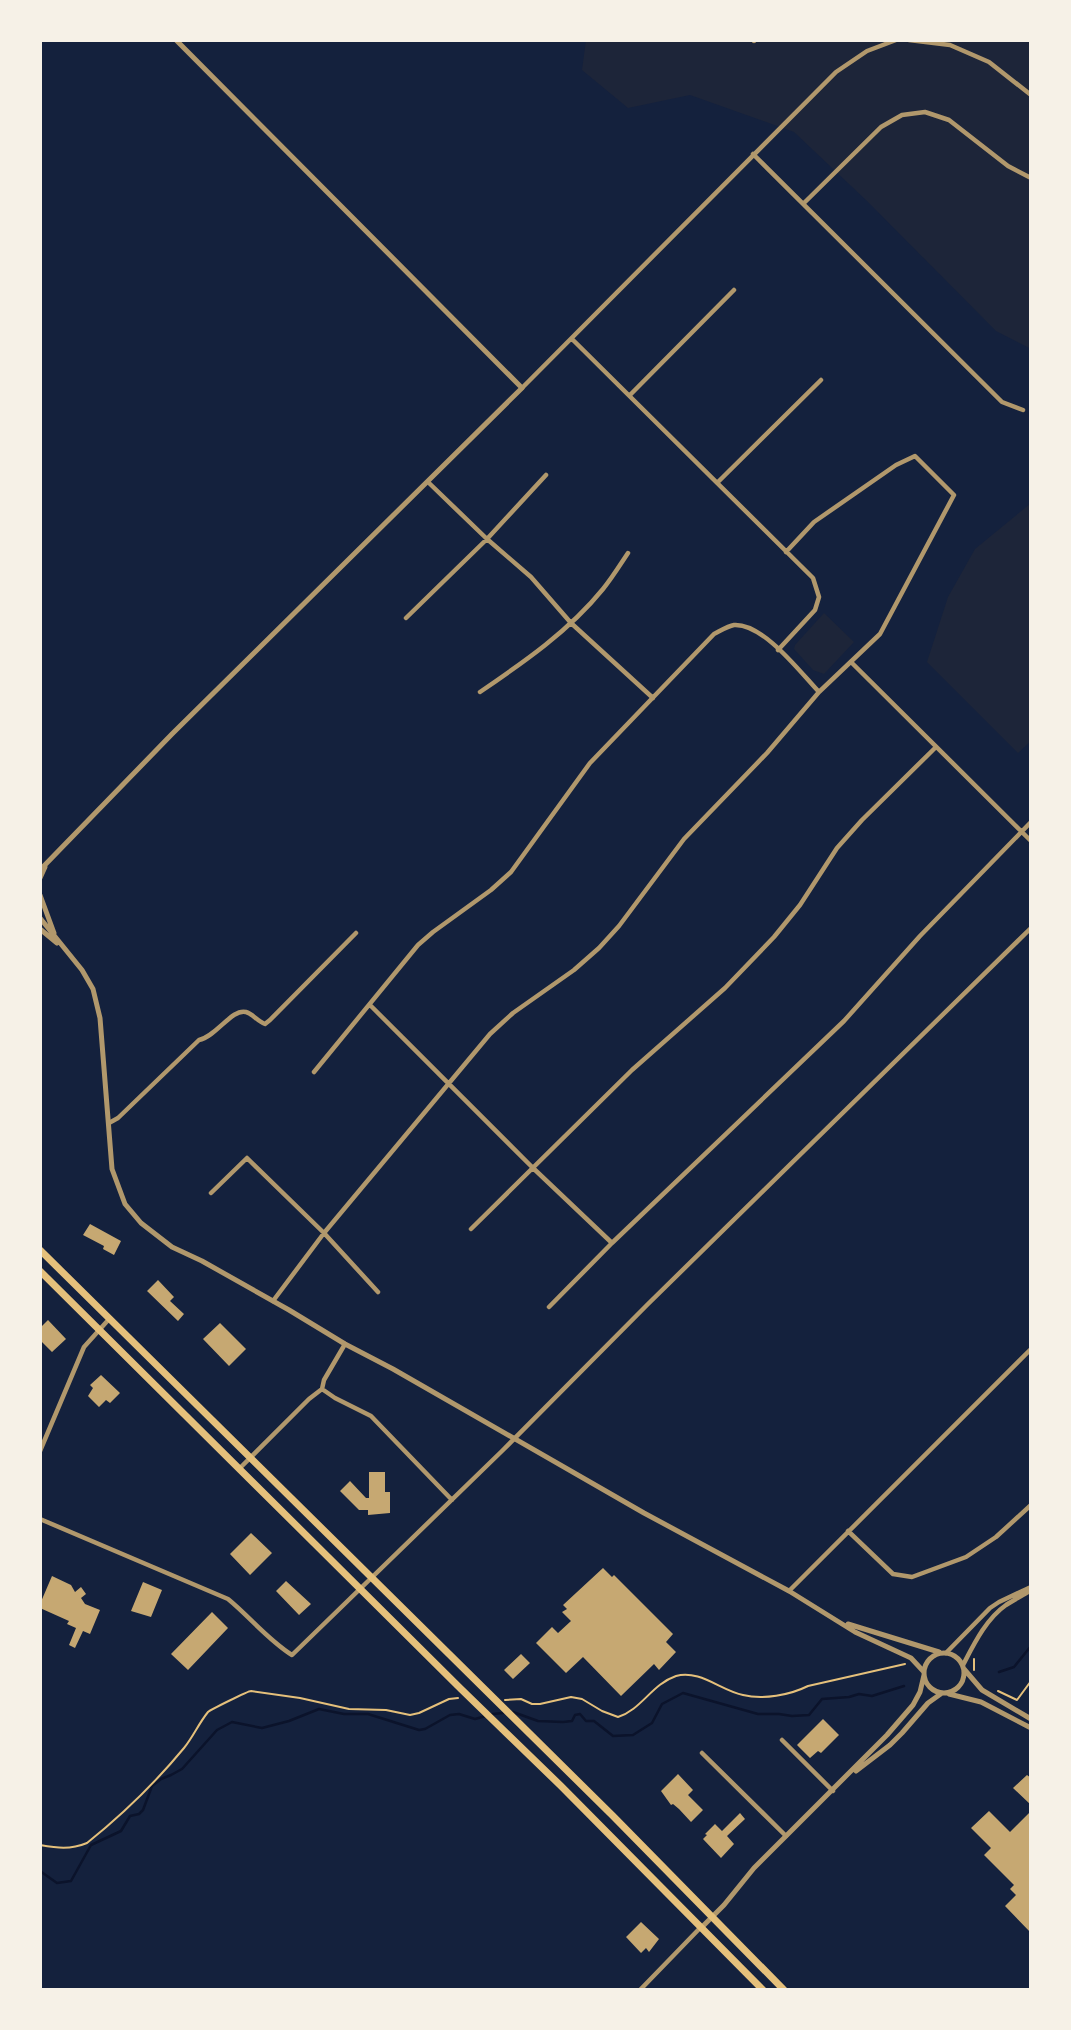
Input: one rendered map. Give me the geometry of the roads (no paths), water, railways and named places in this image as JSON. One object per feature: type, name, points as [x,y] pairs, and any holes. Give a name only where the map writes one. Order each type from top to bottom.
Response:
[{"type":"highway","points":[[40,1250],[472,1676],[783,1990]]},
{"type":"highway","points":[[40,1271],[763,1990]]},
{"type":"street","points":[[176,40],[522,388]]},
{"type":"street","points":[[40,870],[182,725],[429,483],[836,72],[867,51],[896,40]]},
{"type":"street","points":[[909,40],[950,45],[989,62],[1031,95]]},
{"type":"street","points":[[803,204],[881,127],[902,115],[925,111],[949,120],[1008,166],[1031,178]]},
{"type":"street","points":[[753,154],[1002,402],[1023,410]]},
{"type":"street","points":[[630,396],[734,290]]},
{"type":"street","points":[[572,339],[813,578],[819,597],[815,610],[778,650]]},
{"type":"street","points":[[718,482],[821,380]]},
{"type":"street","points":[[273,1301],[324,1234],[490,1034],[513,1013],[574,970],[598,948],[619,926],[684,839],[767,753],[819,692],[880,634],[954,495],[915,456],[896,465],[814,522],[786,552]]},
{"type":"street","points":[[405,618],[487,539],[547,475]]},
{"type":"street","points":[[429,483],[531,577],[571,623],[653,698]]},
{"type":"street","points":[[480,692],[532,657],[571,623],[603,589],[628,553]]},
{"type":"street","points":[[314,1072],[418,946],[511,872],[590,763],[714,634],[732,625],[747,627],[761,634],[819,692]]},
{"type":"street","points":[[851,662],[1031,841]]},
{"type":"street","points":[[471,1229],[632,1070],[733,980],[800,905],[837,848],[936,747]]},
{"type":"street","points":[[549,1307],[844,1021],[920,936],[1031,822]]},
{"type":"street","points":[[40,878],[47,864]]},
{"type":"street","points":[[40,895],[55,936]]},
{"type":"street","points":[[40,919],[61,946]]},
{"type":"street","points":[[40,1519],[228,1599],[292,1655],[1031,928]]},
{"type":"street","points":[[40,929],[61,946],[82,970],[93,989],[100,1018],[110,1154],[116,1182],[125,1204],[141,1223],[172,1247],[273,1301],[513,1440],[789,1591],[855,1632],[911,1658],[924,1673],[932,1689],[981,1702],[1031,1728]]},
{"type":"street","points":[[109,1123],[118,1118],[199,1040],[206,1039],[234,1014],[248,1012],[265,1024],[356,933]]},
{"type":"street","points":[[370,1005],[612,1243]]},
{"type":"street","points":[[211,1193],[247,1158],[378,1292]]},
{"type":"street","points":[[40,1451],[85,1347],[110,1318]]},
{"type":"street","points":[[240,1468],[322,1389],[324,1380],[345,1344]]},
{"type":"street","points":[[789,1591],[1031,1349]]},
{"type":"street","points":[[322,1389],[371,1416],[452,1500]]},
{"type":"street","points":[[848,1531],[893,1574],[912,1577],[966,1557],[996,1537],[1031,1505]]},
{"type":"street","points":[[640,1990],[702,1927],[754,1868],[887,1735],[913,1705],[920,1692],[928,1661],[937,1654],[944,1653],[990,1608],[1031,1588]]},
{"type":"street","points":[[833,1791],[890,1745],[928,1703],[944,1693],[952,1692],[962,1682],[964,1667],[984,1629],[1005,1606],[1031,1588]]},
{"type":"street","points":[[839,1621],[956,1656],[982,1690],[1031,1719]]},
{"type":"street","points":[[782,1740],[833,1791]]},
{"type":"street","points":[[702,1753],[786,1837]]},
{"type":"waterway","points":[[999,1672],[1014,1667],[1031,1646]]},
{"type":"waterway","points":[[40,1871],[57,1883],[71,1881],[91,1845],[121,1831],[130,1816],[143,1810],[152,1786],[182,1769],[217,1730],[232,1722],[262,1728],[319,1709],[344,1714],[368,1714],[419,1730],[450,1715],[459,1714],[475,1719],[513,1712],[538,1721],[563,1722],[572,1721],[575,1715],[580,1714],[586,1721],[594,1721],[613,1736],[633,1735],[652,1723],[662,1704],[683,1693],[758,1714],[792,1716],[809,1715],[822,1699],[859,1694],[872,1696],[904,1686]]}]
